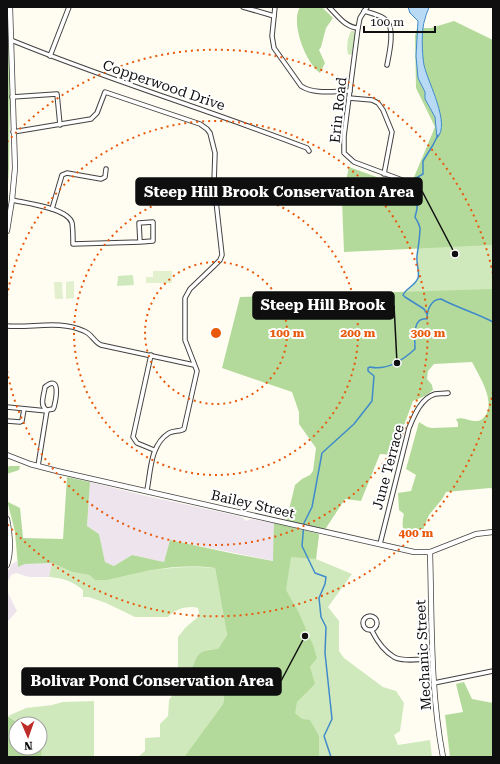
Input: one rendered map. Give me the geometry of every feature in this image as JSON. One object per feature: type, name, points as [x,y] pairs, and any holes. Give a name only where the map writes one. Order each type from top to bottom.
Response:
[{"type":"street","points":[[7,231],[15,168],[10,7]]},
{"type":"street","points":[[50,56],[69,7]]},
{"type":"street","points":[[243,7],[274,16]]},
{"type":"street","points":[[275,7],[272,36],[274,48],[301,86],[307,90],[317,92],[350,91]]},
{"type":"street","points":[[329,7],[346,24],[358,28]]},
{"type":"street","name":"Erin Road","points":[[367,7],[360,18],[358,28],[344,136],[344,153],[354,162],[402,180]]},
{"type":"street","points":[[364,11],[384,19],[391,29],[390,52],[387,65]]},
{"type":"street","name":"Copperwood Drive","points":[[11,40],[50,56],[307,148],[309,151]]},
{"type":"street","points":[[13,132],[91,119],[94,117],[105,92],[200,124],[210,133],[216,153],[214,183],[222,255],[220,260],[190,289],[185,298],[185,338],[197,373],[184,429],[170,433],[154,450],[147,490]]},
{"type":"street","points":[[12,97],[57,94],[60,125]]},
{"type":"street","points":[[349,98],[372,100],[378,103],[383,110],[392,132],[384,174]]},
{"type":"street","points":[[52,209],[62,175],[68,173],[101,179],[105,177],[106,169]]},
{"type":"street","points":[[12,200],[52,209],[70,219],[72,223],[73,244],[140,242],[153,241],[153,222],[139,223],[140,242]]},
{"type":"street","points":[[7,326],[68,326],[88,332],[95,342],[101,345],[194,365]]},
{"type":"street","points":[[151,355],[133,437],[137,443],[154,450]]},
{"type":"street","points":[[7,407],[47,411],[53,409],[57,389],[56,386],[52,384],[45,387],[42,405],[47,411]]},
{"type":"street","name":"June Terrace","points":[[380,544],[409,428],[413,418],[422,403],[430,396],[448,393]]},
{"type":"street","points":[[7,421],[20,422],[22,420],[24,409]]},
{"type":"street","points":[[38,466],[47,411]]},
{"type":"street","name":"Bailey Street","points":[[8,458],[414,552],[430,552],[476,534],[493,532]]},
{"type":"street","points":[[7,519],[10,534],[10,550],[7,565]]},
{"type":"street","name":"Mechanic Street","points":[[430,552],[432,659],[435,705],[443,757]]},
{"type":"street","points":[[372,631],[376,628],[377,621],[374,617],[368,616],[364,619],[362,624],[367,630],[372,631],[377,641],[395,658],[432,659]]},
{"type":"street","points":[[434,682],[493,671]]},
{"type":"shaded area","points":[[90,482],[239,516],[246,521],[251,519],[274,523],[274,561],[170,540],[164,562],[132,555],[114,566],[105,562],[99,534],[87,526]]},
{"type":"shaded area","points":[[17,561],[18,567],[25,564],[52,563],[49,577],[29,577],[16,573],[11,575],[7,583],[7,573],[12,564]]},
{"type":"shaded area","points":[[7,591],[17,611],[7,622]]},
{"type":"green space","points":[[7,7],[11,7],[9,169],[7,202]]},
{"type":"green space","points":[[300,7],[322,7],[333,18],[326,28],[319,50],[325,63],[320,73],[310,61],[301,42],[297,23],[297,14]]},
{"type":"green space","points":[[454,21],[493,40],[493,245],[344,252],[342,200],[349,167],[407,188],[412,182],[435,127],[416,88],[415,36],[417,28],[431,28]]},
{"type":"green space","points":[[351,31],[355,32],[352,54],[350,55],[347,51],[347,45]]},
{"type":"green space","points":[[341,93],[346,96],[344,110],[338,109],[338,95],[339,96]]},
{"type":"green space","points":[[493,186],[493,322],[404,292],[418,279],[417,257],[420,228]]},
{"type":"green space","points":[[153,271],[172,271],[172,283],[146,283],[146,277],[153,277]]},
{"type":"green space","points":[[132,275],[134,285],[117,286],[118,276]]},
{"type":"green space","points":[[74,281],[74,298],[66,299],[66,282]]},
{"type":"green space","points":[[54,282],[62,282],[63,299],[55,299]]},
{"type":"green space","points":[[493,289],[493,489],[446,492],[429,515],[421,533],[415,535],[407,534],[403,528],[404,514],[399,510],[398,493],[411,491],[416,475],[406,469],[419,422],[432,428],[458,427],[456,419],[462,418],[478,421],[485,416],[488,410],[488,396],[472,362],[434,364],[428,371],[427,379],[432,385],[433,390],[425,396],[413,401],[393,455],[380,454],[361,501],[345,499],[324,531],[286,522],[295,485],[310,475],[313,471],[316,448],[299,424],[299,412],[292,392],[222,368],[240,297]]},
{"type":"green space","points":[[9,466],[20,466],[19,470],[7,474],[7,468]]},
{"type":"green space","points":[[7,474],[8,502],[20,508],[23,538],[63,539],[67,477],[90,482],[87,526],[99,534],[105,562],[114,566],[132,555],[164,562],[170,540],[273,561],[274,523],[319,534],[316,559],[291,557],[286,590],[298,611],[317,658],[310,667],[315,684],[297,702],[295,713],[302,719],[310,720],[319,736],[319,757],[184,757],[223,704],[227,675],[187,676],[197,656],[204,651],[218,649],[227,635],[215,568],[188,566],[174,567],[147,571],[107,580],[95,580],[89,575],[72,572],[52,563],[25,564],[18,567],[15,532],[7,500]]},
{"type":"green space","points":[[274,523],[319,534],[316,559],[352,574],[328,607],[339,621],[339,651],[344,658],[383,687],[396,691],[404,703],[400,731],[394,735],[398,745],[430,740],[432,757],[315,757],[270,702]]},
{"type":"green space","points":[[52,563],[72,572],[89,575],[95,580],[169,568],[215,568],[227,635],[218,649],[200,653],[188,675],[227,675],[223,704],[184,757],[138,757],[145,751],[145,738],[160,737],[160,724],[168,716],[169,700],[178,687],[178,637],[186,627],[198,617],[198,608],[182,608],[168,617],[135,617],[106,603],[89,597],[83,597],[83,590],[71,582],[59,578],[49,577]]},
{"type":"green space","points":[[464,682],[472,699],[493,703],[493,757],[450,757],[445,715],[463,712],[456,684]]},
{"type":"green space","points":[[94,701],[94,757],[41,757],[48,756],[48,716],[8,716],[26,708],[52,705],[63,702]]},
{"type":"green space","points":[[7,716],[8,756],[41,756],[7,757]]},
{"type":"water","points":[[408,7],[429,7],[425,17],[422,42],[426,73],[440,113],[441,132],[437,138],[435,117],[425,99],[425,92],[418,78],[416,56],[418,21],[410,13]]},
{"type":"waterway","points":[[427,314],[424,309],[403,295],[418,278],[417,259],[420,228],[415,217],[417,203],[411,181],[423,174],[423,161],[438,135]]},
{"type":"waterway","points":[[331,757],[324,736],[332,719],[325,653],[326,627],[321,617],[319,598],[325,584],[326,577],[315,573],[302,546],[304,523],[312,507],[322,453],[354,424],[372,401],[374,376],[368,371],[368,368],[383,367],[394,364],[415,349],[415,329],[419,321],[422,319],[427,319],[432,303],[438,299],[441,299],[493,322]]},
{"type":"place","name":"Steep Hill Brook Conservation Area","points":[[455,254]]},
{"type":"place","name":"Steep Hill Brook","points":[[397,363]]},
{"type":"place","name":"Bolivar Pond Conservation Area","points":[[305,636]]}]
